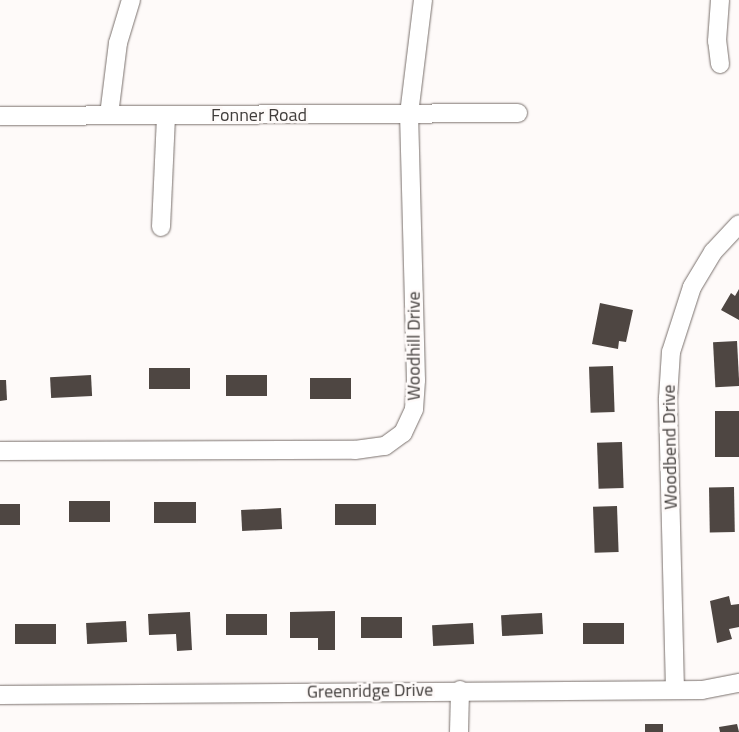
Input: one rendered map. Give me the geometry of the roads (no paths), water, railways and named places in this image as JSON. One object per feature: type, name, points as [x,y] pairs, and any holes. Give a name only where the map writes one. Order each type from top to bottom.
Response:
[{"type":"street","points":[[110,115],[118,43],[131,0]]},
{"type":"street","name":"Woodhill Drive","points":[[0,451],[355,450],[392,442],[411,420],[416,380],[409,114],[423,0]]},
{"type":"street","points":[[720,0],[717,40],[720,64]]},
{"type":"street","name":"Fonner Road","points":[[0,116],[518,113]]},
{"type":"street","points":[[161,227],[166,115]]},
{"type":"street","name":"Woodbend Drive","points":[[675,690],[668,398],[671,352],[692,287],[713,252],[739,224]]},
{"type":"street","name":"Greenridge Drive","points":[[0,695],[460,690],[702,690],[739,683]]},
{"type":"street","points":[[459,732],[460,690]]}]
